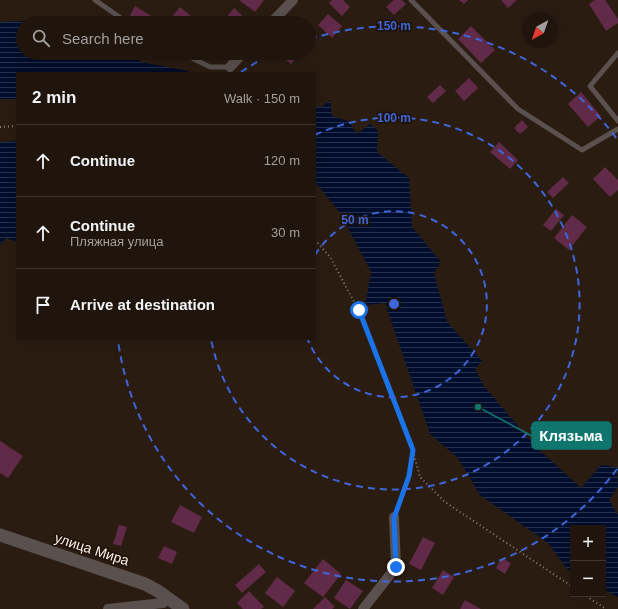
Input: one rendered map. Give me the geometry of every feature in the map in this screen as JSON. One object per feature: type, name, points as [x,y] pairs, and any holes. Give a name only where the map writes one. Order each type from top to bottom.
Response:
[{"type":"street","points":[[278,16],[293,0]]},
{"type":"street","points":[[230,67],[236,60]]},
{"type":"street","points":[[363,609],[396,567],[394,518]]},
{"type":"street","name":"улица Мира","points":[[0,535],[145,584],[166,601],[183,609]]},
{"type":"street","points":[[108,609],[166,601]]},
{"type":"street","points":[[153,609],[166,601]]},
{"type":"lane","points":[[95,0],[118,16]]},
{"type":"lane","points":[[411,0],[518,109],[582,150],[618,129]]},
{"type":"lane","points":[[618,53],[590,86],[618,121]]},
{"type":"lane","points":[[196,60],[210,67],[230,67]]},
{"type":"path","points":[[0,127],[16,126]]},
{"type":"path","points":[[316,241],[330,257],[359,310],[413,450],[420,477],[445,502],[570,585]]},
{"type":"path","points":[[394,518],[409,476],[413,450]]},
{"type":"path","points":[[588,597],[606,609]]},
{"type":"water","points":[[0,21],[16,21],[16,60],[139,60],[141,62],[189,72],[16,72],[16,99],[0,99]]},
{"type":"water","points":[[330,100],[332,116],[348,121],[357,134],[370,124],[378,131],[377,152],[409,178],[412,227],[441,262],[434,273],[447,322],[482,361],[475,369],[483,385],[535,446],[581,488],[601,465],[617,467],[618,487],[609,500],[618,515],[618,597],[606,591],[606,525],[570,525],[570,571],[548,543],[480,495],[458,458],[430,434],[385,303],[365,305],[371,272],[341,214],[316,183],[316,106],[321,108]]},
{"type":"water","points":[[16,141],[16,242],[6,238],[0,245],[0,142]]},
{"type":"building","points":[[239,0],[264,0],[255,12]]},
{"type":"building","points":[[332,0],[343,0],[350,7],[342,16],[329,3]]},
{"type":"building","points":[[394,0],[402,0],[406,4],[394,15],[386,7]]},
{"type":"building","points":[[459,0],[468,0],[464,4]]},
{"type":"building","points":[[501,0],[517,0],[508,8]]},
{"type":"building","points":[[595,0],[605,0],[618,19],[618,23],[606,31],[589,4]]},
{"type":"building","points":[[135,6],[151,16],[130,16]]},
{"type":"building","points":[[180,7],[191,16],[172,16]]},
{"type":"building","points":[[234,8],[243,16],[227,16]]},
{"type":"building","points":[[328,14],[342,26],[332,38],[318,25]]},
{"type":"building","points":[[471,26],[495,50],[481,63],[458,39]]},
{"type":"building","points":[[286,60],[294,60],[291,64]]},
{"type":"building","points":[[469,78],[478,88],[464,101],[455,91]]},
{"type":"building","points":[[440,85],[446,91],[433,103],[427,97]]},
{"type":"building","points":[[581,92],[601,116],[588,127],[568,104]]},
{"type":"building","points":[[522,120],[528,127],[520,134],[514,128]]},
{"type":"building","points":[[499,142],[518,160],[510,169],[490,152]]},
{"type":"building","points":[[605,167],[618,180],[618,190],[610,197],[593,179]]},
{"type":"building","points":[[563,177],[569,183],[553,198],[547,192]]},
{"type":"building","points":[[556,209],[564,215],[551,231],[543,225]]},
{"type":"building","points":[[572,215],[587,227],[569,250],[554,238]]},
{"type":"building","points":[[0,441],[23,456],[8,478],[0,473]]},
{"type":"building","points":[[180,505],[202,517],[194,533],[171,522]]},
{"type":"building","points":[[119,525],[127,527],[121,546],[113,544]]},
{"type":"building","points":[[423,537],[435,543],[421,570],[409,564]]},
{"type":"building","points":[[164,546],[177,552],[172,564],[158,558]]},
{"type":"building","points":[[502,558],[511,563],[505,574],[496,568]]},
{"type":"building","points":[[323,559],[341,574],[323,597],[304,583]]},
{"type":"building","points":[[259,564],[266,572],[242,593],[235,585]]},
{"type":"building","points":[[443,570],[454,577],[443,595],[432,588]]},
{"type":"building","points":[[277,577],[295,591],[283,607],[265,593]]},
{"type":"building","points":[[346,580],[363,591],[350,609],[334,598]]},
{"type":"building","points":[[249,591],[264,607],[261,609],[243,609],[237,603]]},
{"type":"building","points":[[325,597],[335,607],[332,609],[313,609]]},
{"type":"building","points":[[465,600],[481,609],[460,609]]},
{"type":"place","name":"Клязьма","points":[[478,407]]},
{"type":"route","points":[[359,310],[413,450],[409,476],[394,518],[396,567]]}]
